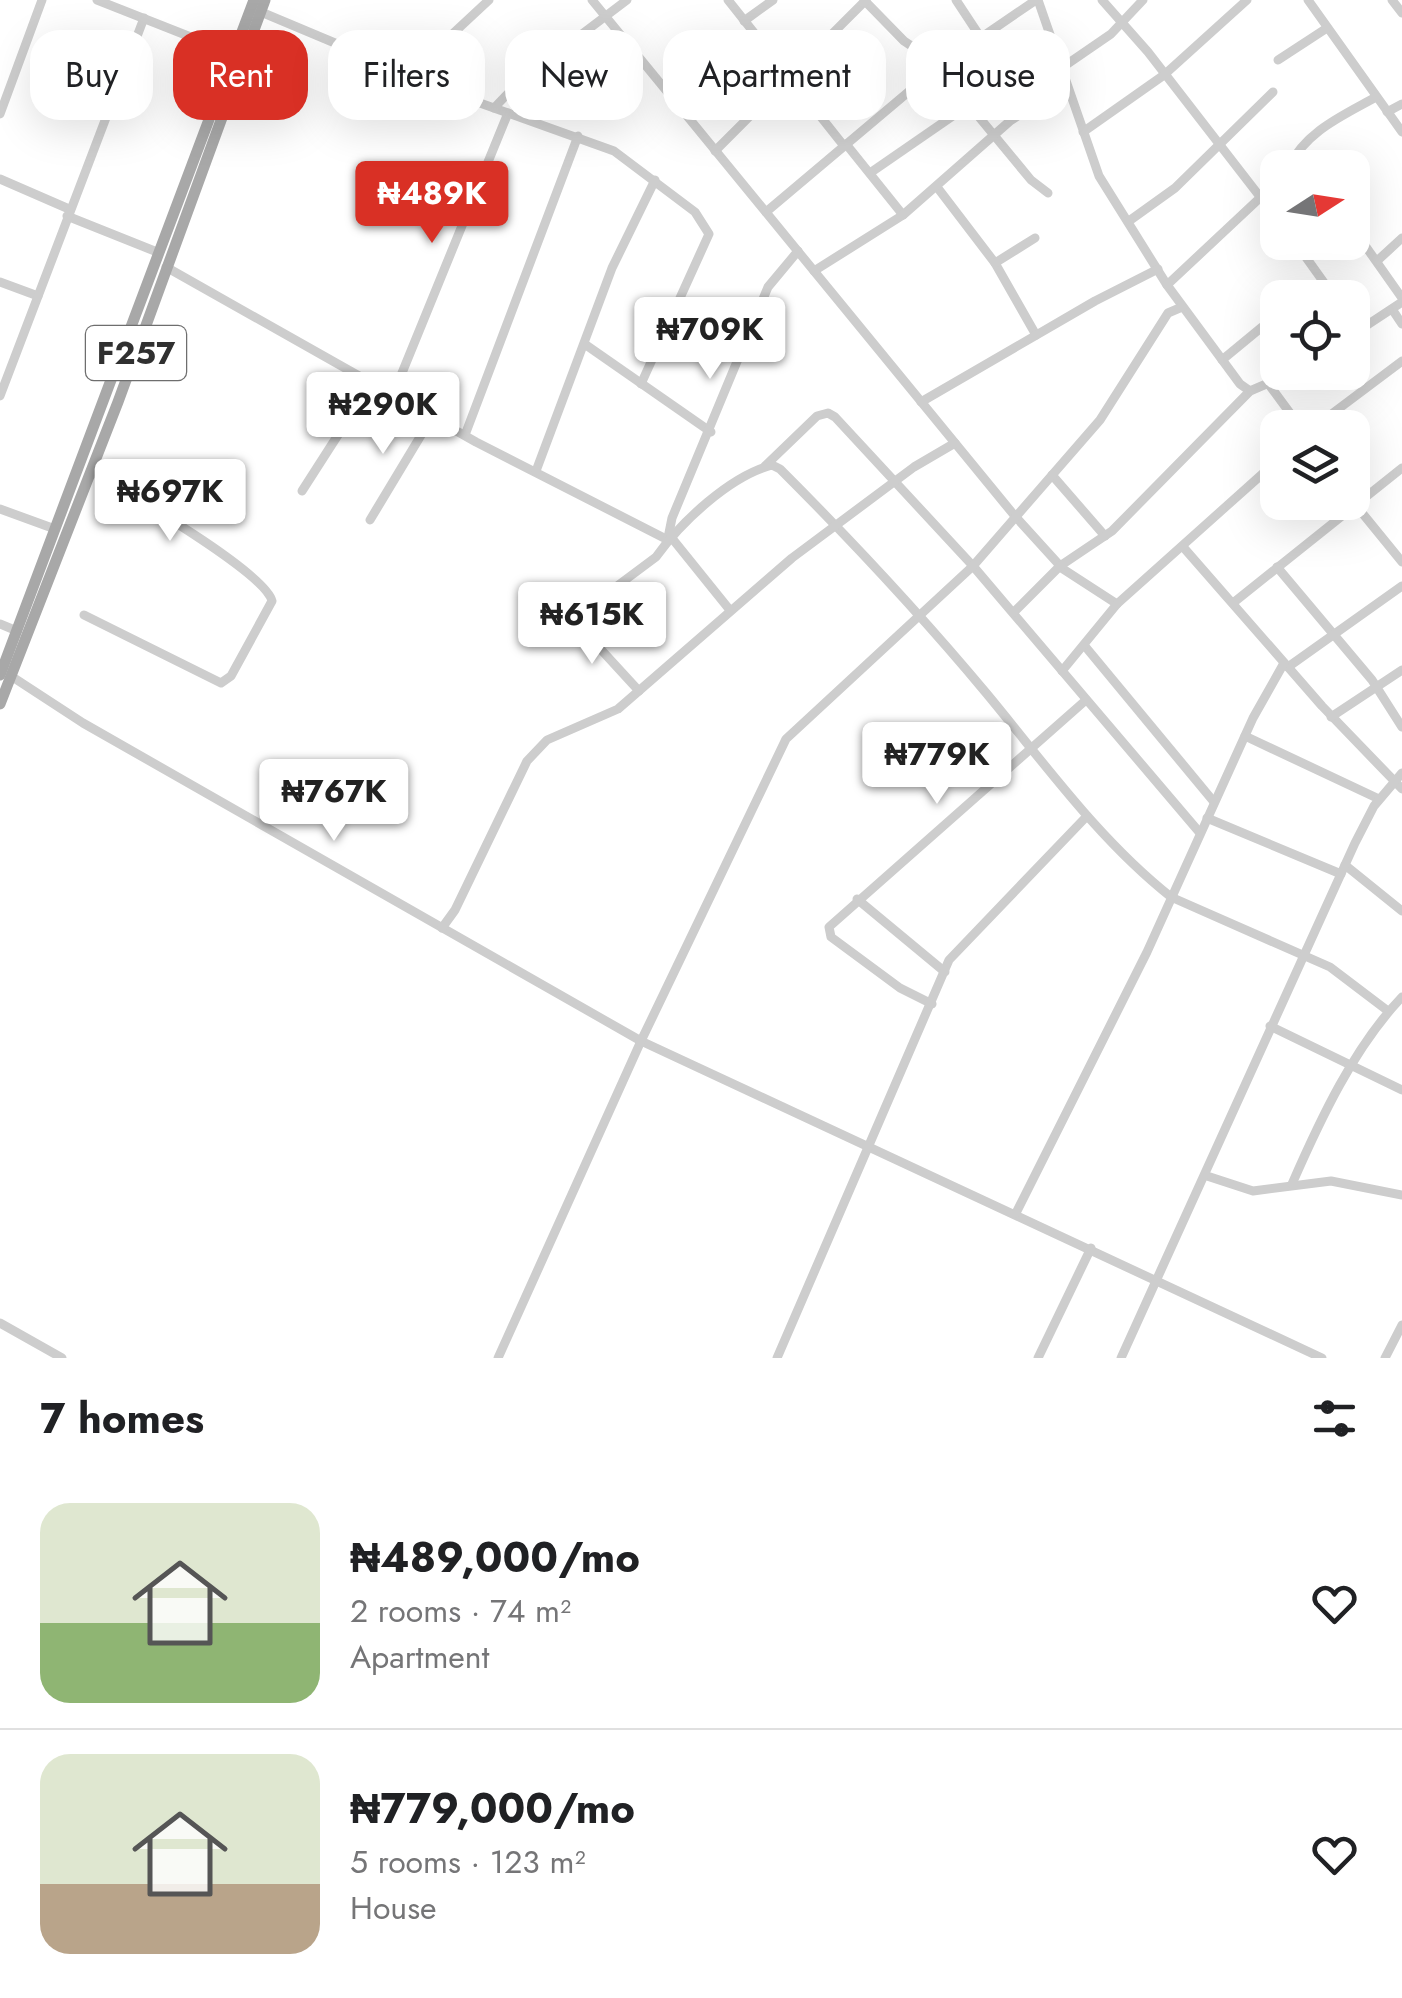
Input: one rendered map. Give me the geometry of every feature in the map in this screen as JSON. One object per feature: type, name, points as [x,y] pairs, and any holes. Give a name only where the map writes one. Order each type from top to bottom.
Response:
[{"type":"main road","name":"F257","points":[[250,30],[260,4]]},
{"type":"main road","name":"F257","points":[[0,704],[17,630],[158,252],[213,120]]},
{"type":"main road","name":"F257","points":[[6,676],[92,471],[217,120]]},
{"type":"street","points":[[0,114],[42,0]]},
{"type":"street","points":[[97,0],[174,30]]},
{"type":"street","points":[[456,30],[489,0]]},
{"type":"street","points":[[592,0],[1014,515],[1060,566],[1098,596],[1117,604]]},
{"type":"street","points":[[494,108],[520,82],[628,0]]},
{"type":"street","points":[[728,0],[751,30]]},
{"type":"street","points":[[744,21],[773,0]]},
{"type":"street","points":[[834,30],[865,0],[906,43]]},
{"type":"street","points":[[956,0],[976,30]]},
{"type":"street","points":[[993,30],[1037,0],[1047,30]]},
{"type":"street","points":[[1102,0],[1219,141],[1260,198],[1167,285]]},
{"type":"street","points":[[1070,62],[1111,34],[1144,0]]},
{"type":"street","points":[[1308,0],[1402,132]]},
{"type":"street","points":[[1392,0],[1402,14]]},
{"type":"street","points":[[1082,132],[1164,75],[1240,2]]},
{"type":"street","points":[[260,4],[328,37]]},
{"type":"street","points":[[0,396],[144,18]]},
{"type":"street","points":[[1278,60],[1327,28]]},
{"type":"street","points":[[0,74],[13,79]]},
{"type":"street","points":[[1129,221],[1175,188],[1273,92]]},
{"type":"street","points":[[766,212],[906,94]]},
{"type":"street","points":[[1070,97],[1098,176],[1182,307],[1250,391]]},
{"type":"street","points":[[1297,150],[1325,126],[1376,97]]},
{"type":"street","points":[[1387,112],[1402,104]]},
{"type":"street","points":[[485,105],[505,112]]},
{"type":"street","points":[[393,395],[505,120]]},
{"type":"street","points":[[529,120],[614,151],[695,212],[710,234],[641,384]]},
{"type":"street","points":[[716,151],[745,120]]},
{"type":"street","points":[[825,120],[903,216]]},
{"type":"street","points":[[870,173],[947,120]]},
{"type":"street","points":[[982,120],[1048,193]]},
{"type":"street","points":[[814,271],[903,216],[1012,120]]},
{"type":"street","points":[[465,435],[578,136]]},
{"type":"street","points":[[0,179],[158,252]]},
{"type":"street","points":[[536,472],[612,268],[654,180]]},
{"type":"street","points":[[937,187],[994,263],[1036,335]]},
{"type":"street","points":[[994,263],[1035,238]]},
{"type":"street","points":[[1377,261],[1402,238]]},
{"type":"street","points":[[670,539],[672,518],[768,287],[798,251]]},
{"type":"street","points":[[1370,251],[1402,300],[1370,323]]},
{"type":"street","points":[[166,267],[465,435],[670,539],[730,609]]},
{"type":"street","points":[[922,402],[1158,269]]},
{"type":"street","points":[[0,282],[38,296]]},
{"type":"street","points":[[498,1358],[641,1041],[786,739],[973,566],[1100,420],[1168,314],[1182,307]]},
{"type":"street","points":[[1392,308],[1402,324]]},
{"type":"street","points":[[1222,360],[1260,328]]},
{"type":"street","points":[[586,345],[710,432]]},
{"type":"street","points":[[1338,410],[1402,362]]},
{"type":"street","points":[[302,491],[372,382]]},
{"type":"street","points":[[1014,612],[1060,566],[1106,536],[1250,391],[1260,388]]},
{"type":"street","points":[[546,639],[656,557],[670,539],[744,477],[763,468],[817,416],[828,413],[1014,612],[1200,833]]},
{"type":"street","points":[[370,520],[432,416]]},
{"type":"street","points":[[442,928],[455,910],[526,761],[546,740],[618,710],[730,609],[895,482],[954,443]]},
{"type":"street","points":[[763,468],[780,469],[839,527],[920,616],[1087,816],[1171,897],[1330,966],[1388,1011]]},
{"type":"street","points":[[1370,491],[1402,468]]},
{"type":"street","points":[[84,615],[221,683],[231,676],[272,601],[269,589],[231,560],[92,471]]},
{"type":"street","points":[[1052,475],[1106,536]]},
{"type":"street","points":[[1062,671],[1117,604],[1260,477]]},
{"type":"street","points":[[0,508],[55,529]]},
{"type":"street","points":[[1233,603],[1332,520]]},
{"type":"street","points":[[1368,520],[1402,562]]},
{"type":"street","points":[[1184,548],[1332,717],[1398,785]]},
{"type":"street","points":[[1276,567],[1376,687],[1402,726]]},
{"type":"street","points":[[1016,1213],[1245,736],[1286,665],[1402,586]]},
{"type":"street","points":[[572,618],[639,691]]},
{"type":"street","points":[[0,624],[17,630]]},
{"type":"street","points":[[1084,645],[1214,802]]},
{"type":"street","points":[[1332,717],[1402,670]]},
{"type":"street","points":[[6,676],[641,1041],[1322,1358]]},
{"type":"street","points":[[932,1004],[900,988],[828,934],[829,927],[1086,700]]},
{"type":"street","points":[[1245,736],[1380,799]]},
{"type":"street","points":[[1121,1358],[1208,1176],[1270,1026],[1343,869],[1380,799],[1398,785],[1402,773]]},
{"type":"street","points":[[776,1358],[949,960],[1087,816]]},
{"type":"street","points":[[1207,818],[1343,869],[1402,911]]},
{"type":"street","points":[[858,899],[944,972]]},
{"type":"street","points":[[1292,1184],[1354,1066],[1388,1011],[1402,997]]},
{"type":"street","points":[[1270,1026],[1402,1090]]},
{"type":"street","points":[[1208,1176],[1253,1191],[1331,1181],[1402,1194]]},
{"type":"street","points":[[1038,1358],[1091,1248]]},
{"type":"street","points":[[0,1323],[42,1353],[62,1358]]},
{"type":"street","points":[[1385,1358],[1402,1325]]}]
